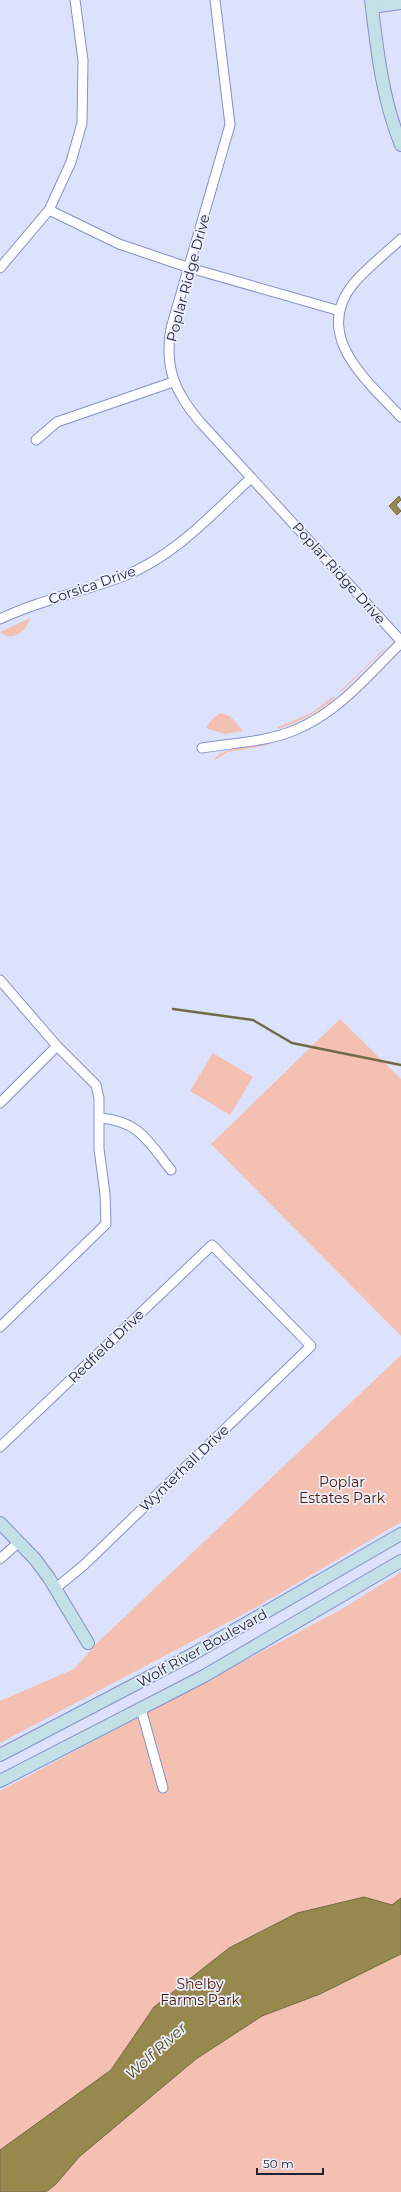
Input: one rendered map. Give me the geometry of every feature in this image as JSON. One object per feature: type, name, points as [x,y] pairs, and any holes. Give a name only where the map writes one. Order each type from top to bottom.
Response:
[{"type":"main road","points":[[401,2],[371,4],[380,71],[388,109],[401,145]]},
{"type":"main road","points":[[0,1523],[35,1559],[56,1588],[88,1643]]},
{"type":"main road","name":"Wolf River Boulevard","points":[[0,1755],[193,1654],[401,1534]]},
{"type":"main road","name":"Wolf River Boulevard","points":[[0,1781],[204,1676],[401,1561]]},
{"type":"street","points":[[0,268],[49,210],[71,162],[82,123],[83,60],[75,0]]},
{"type":"street","name":"Poplar Ridge Drive","points":[[216,0],[230,125],[169,339],[168,352],[173,382],[192,413],[401,642]]},
{"type":"street","points":[[49,210],[119,244],[190,268],[340,311]]},
{"type":"street","points":[[401,239],[354,284],[347,294],[340,311],[340,336],[347,357],[401,417]]},
{"type":"street","points":[[36,440],[58,422],[173,382]]},
{"type":"street","name":"Corsica Drive","points":[[0,620],[30,607],[124,576],[158,559],[187,537],[251,478]]},
{"type":"street","points":[[202,748],[276,736],[310,723],[338,703],[401,642]]},
{"type":"street","points":[[0,1327],[106,1224],[105,1194],[99,1149],[99,1098],[96,1085],[57,1046],[2,986]]},
{"type":"street","points":[[0,1103],[57,1046]]},
{"type":"street","points":[[100,1118],[119,1120],[131,1125],[150,1144],[171,1170]]},
{"type":"street","name":"Wynterhall Drive","points":[[56,1588],[89,1559],[311,1346],[212,1245]]},
{"type":"street","name":"Redfield Drive","points":[[0,1447],[212,1245]]},
{"type":"street","points":[[0,1559],[19,1542]]},
{"type":"street","points":[[141,1709],[164,1788]]},
{"type":"green space","points":[[30,618],[26,627],[14,636],[5,635],[0,632]]},
{"type":"green space","points":[[388,645],[341,692],[340,691]]},
{"type":"green space","points":[[334,696],[335,698],[322,708],[301,720],[278,729],[278,727],[311,713]]},
{"type":"green space","points":[[221,713],[230,716],[243,731],[224,734],[206,728],[213,718]]},
{"type":"green space","points":[[269,744],[228,752],[214,761],[222,753],[229,750]]},
{"type":"green space","points":[[340,1019],[401,1079],[401,1336],[211,1144]]},
{"type":"green space","points":[[213,1053],[253,1077],[230,1115],[190,1091]]},
{"type":"green space","name":"Poplar Estates Park","points":[[401,1355],[401,1522],[255,1608],[0,1743],[0,1701],[74,1669],[97,1643]]},
{"type":"green space","name":"Shelby Farms Park","points":[[401,1572],[401,2192],[0,2192],[0,1791],[342,1609]]},
{"type":"water","points":[[399,496],[401,500],[396,505],[401,511],[397,515],[389,506]]},
{"type":"water","name":"Wolf River","points":[[364,1897],[392,1905],[401,1898],[401,1954],[320,1994],[262,2016],[196,2059],[79,2157],[56,2184],[46,2192],[0,2192],[0,2150],[111,2070],[154,2007],[229,1948],[297,1913]]},
{"type":"waterway","points":[[173,1009],[253,1020],[292,1043],[401,1065]]}]
